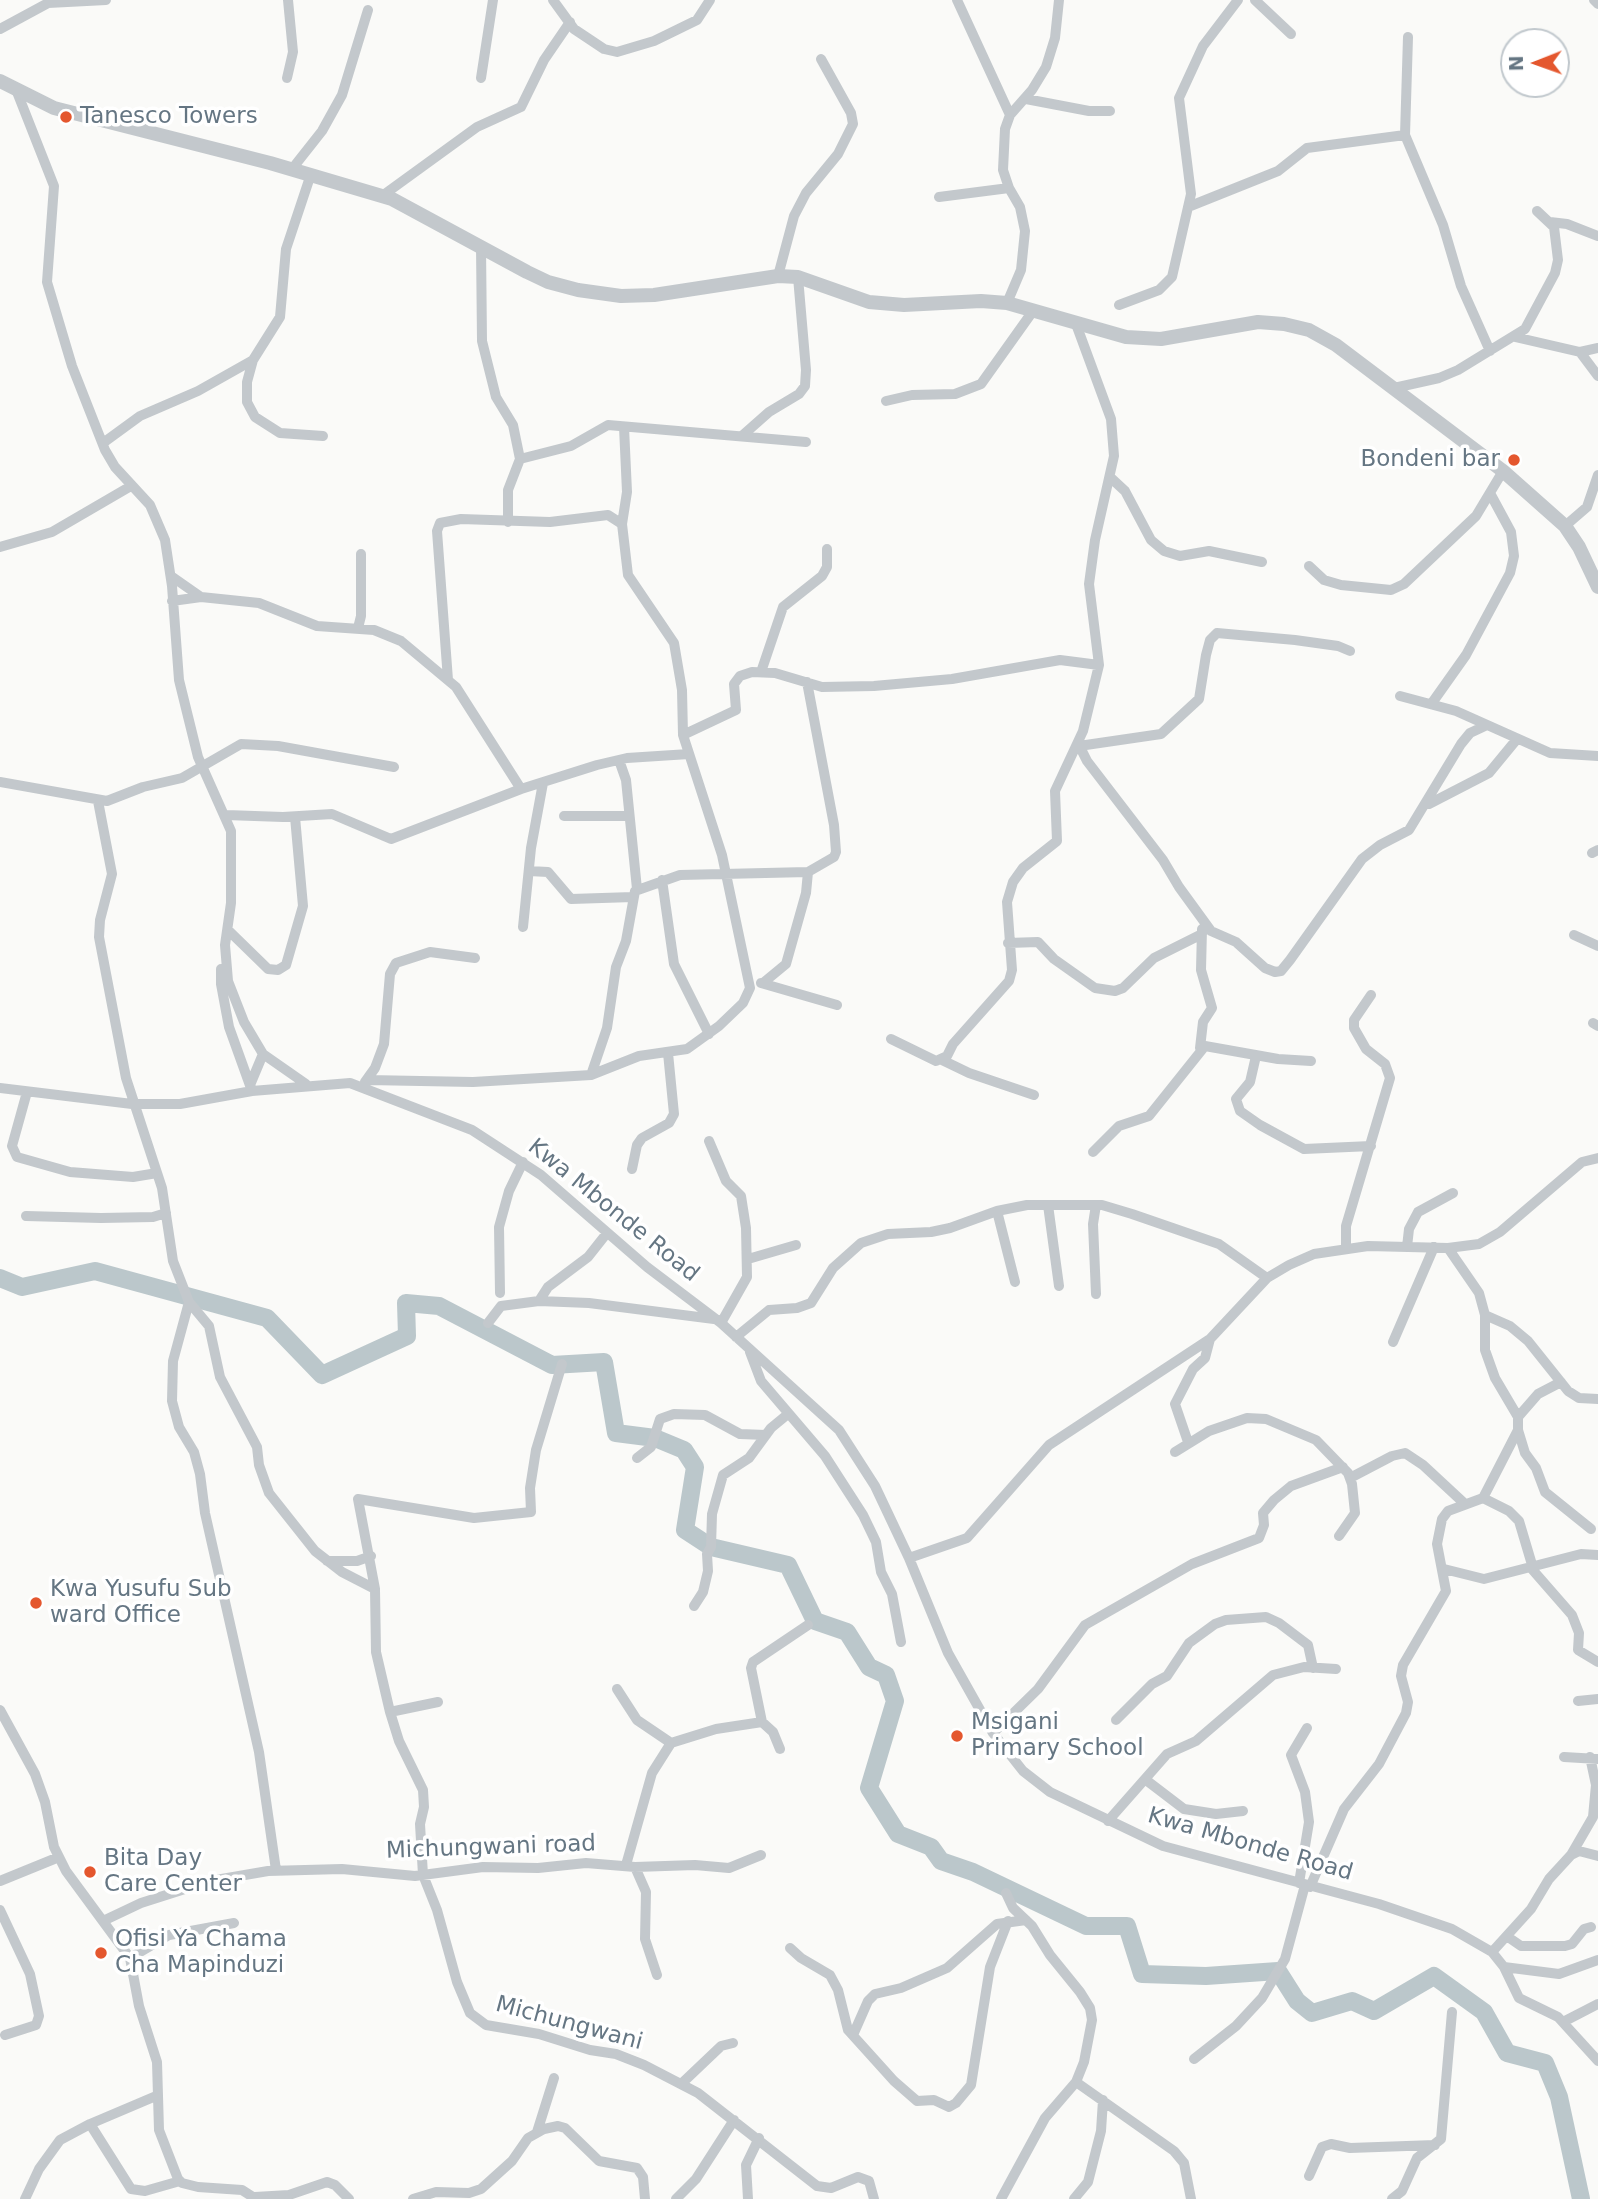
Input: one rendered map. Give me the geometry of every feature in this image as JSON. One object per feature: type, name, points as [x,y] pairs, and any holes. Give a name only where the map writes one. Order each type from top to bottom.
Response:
[{"type":"street","points":[[0,29],[48,1],[106,0]]},
{"type":"street","points":[[287,78],[293,52],[288,0]]},
{"type":"street","points":[[481,78],[493,0]]},
{"type":"street","points":[[553,0],[574,29],[604,49],[630,50],[697,20],[710,0]]},
{"type":"street","points":[[382,196],[477,127],[521,107],[567,18],[565,0]]},
{"type":"street","points":[[957,0],[1010,115]]},
{"type":"street","points":[[1007,303],[1021,270],[1025,231],[1020,207],[1003,170],[1004,129],[1010,115],[1026,99],[1046,66],[1055,38],[1059,0]]},
{"type":"street","points":[[1119,305],[1149,295],[1170,283],[1191,194],[1179,98],[1203,46],[1238,0]]},
{"type":"street","points":[[1255,0],[1291,34]]},
{"type":"street","points":[[1594,0],[1598,4]]},
{"type":"street","points":[[292,169],[323,131],[342,95],[368,10]]},
{"type":"street","points":[[1408,37],[1405,135],[1438,212],[1461,286],[1490,351]]},
{"type":"street","points":[[778,276],[794,216],[806,193],[838,154],[853,124],[851,113],[821,59]]},
{"type":"street","points":[[0,81],[17,92],[54,108],[311,174],[382,196],[408,206],[548,282],[621,296],[654,295],[778,276],[798,277],[869,302],[904,305],[981,301],[1007,303],[1126,337],[1161,339],[1258,322],[1309,330],[1336,345],[1503,471],[1565,526],[1579,547],[1598,587]]},
{"type":"street","points":[[17,92],[54,186],[54,218],[47,271],[49,294],[103,443],[115,467],[152,509],[164,540],[171,576],[179,680],[202,768],[226,815],[231,831],[231,903],[221,984],[225,1010],[251,1088]]},
{"type":"street","points":[[1026,99],[1090,111],[1110,111]]},
{"type":"street","points":[[1188,207],[1278,171],[1307,149],[1405,135]]},
{"type":"street","points":[[311,174],[286,249],[280,317],[253,360],[247,392],[249,406],[255,417],[264,425],[287,435],[323,436]]},
{"type":"street","points":[[939,197],[1009,188]]},
{"type":"street","points":[[1394,388],[1439,378],[1516,337],[1535,313],[1555,272],[1558,245],[1554,226],[1537,211]]},
{"type":"street","points":[[1550,222],[1567,224],[1598,236]]},
{"type":"street","points":[[481,246],[482,341],[496,397],[513,425],[520,459],[508,491],[508,522]]},
{"type":"street","points":[[743,435],[769,412],[799,394],[804,386],[806,370],[798,277]]},
{"type":"street","points":[[886,401],[912,395],[956,394],[981,384],[1033,311]]},
{"type":"street","points":[[942,1060],[975,1017],[1009,981],[1012,970],[1007,902],[1013,882],[1023,869],[1057,841],[1055,791],[1079,744],[1099,665],[1089,584],[1100,515],[1111,478],[1114,456],[1111,419],[1076,324]]},
{"type":"street","points":[[1516,337],[1580,352],[1598,348]]},
{"type":"street","points":[[1580,352],[1598,376]]},
{"type":"street","points":[[103,443],[140,416],[198,391],[253,360]]},
{"type":"street","points":[[520,459],[572,446],[608,425],[806,442]]},
{"type":"street","points":[[475,958],[430,952],[396,962],[390,974],[384,1044],[364,1083],[473,1082],[591,1075],[639,1056],[687,1049],[709,1034],[743,1003],[751,984],[728,890],[727,872],[682,735],[682,690],[674,643],[628,575],[622,524],[627,492],[624,426]]},
{"type":"street","points":[[1309,566],[1324,580],[1391,590],[1416,577],[1476,516],[1503,471]]},
{"type":"street","points":[[1565,526],[1587,507],[1598,475]]},
{"type":"street","points":[[1111,478],[1125,491],[1142,527],[1164,551],[1180,556],[1209,551],[1262,562]]},
{"type":"street","points":[[0,547],[52,532],[131,486]]},
{"type":"street","points":[[1432,703],[1466,655],[1510,573],[1514,556],[1511,532],[1491,495]]},
{"type":"street","points":[[448,680],[438,527],[444,521],[550,522],[608,515],[622,524]]},
{"type":"street","points":[[761,672],[783,607],[822,576],[827,567],[827,549]]},
{"type":"street","points":[[358,628],[361,616],[361,554]]},
{"type":"street","points":[[171,576],[201,597]]},
{"type":"street","points":[[172,601],[201,597],[259,603],[317,626],[341,630],[374,630],[401,641],[448,680],[521,789]]},
{"type":"street","points":[[1079,744],[1161,734],[1199,699],[1210,640],[1217,633],[1295,640],[1338,646],[1350,651]]},
{"type":"street","points":[[682,735],[736,710],[734,684],[740,676],[761,672],[775,673],[822,687],[874,686],[952,679],[1060,660],[1099,665]]},
{"type":"street","points":[[529,871],[548,872],[571,899],[635,893],[680,875],[808,872],[836,852],[824,762],[807,682]]},
{"type":"street","points":[[1400,696],[1432,703],[1550,753],[1598,755]]},
{"type":"street","points":[[1079,744],[1102,783],[1163,860],[1211,931],[1236,942],[1265,968],[1275,972],[1281,971],[1362,859],[1380,845],[1409,830],[1426,806],[1461,744],[1470,733],[1487,725]]},
{"type":"street","points":[[1426,806],[1489,774],[1517,739]]},
{"type":"street","points":[[0,782],[98,801],[116,799],[143,787],[182,778],[202,768],[234,745],[241,744],[278,746],[394,767]]},
{"type":"street","points":[[226,815],[295,817],[332,814],[391,838],[521,789],[619,760],[689,754]]},
{"type":"street","points":[[591,1075],[607,1028],[611,992],[626,941],[635,893],[626,780],[619,760]]},
{"type":"street","points":[[523,927],[543,783]]},
{"type":"street","points":[[98,801],[112,874],[98,932],[132,1104],[158,1173],[173,1261],[189,1302],[209,1326],[220,1377],[257,1447],[259,1465],[269,1493],[314,1551],[375,1589]]},
{"type":"street","points":[[564,816],[629,816]]},
{"type":"street","points":[[228,929],[268,969],[278,970],[286,965],[303,906],[295,817]]},
{"type":"street","points":[[763,983],[786,964],[806,893],[808,872]]},
{"type":"street","points":[[662,880],[674,964],[709,1034]]},
{"type":"street","points":[[1093,1152],[1119,1126],[1149,1116],[1200,1048],[1203,1022],[1212,1008],[1201,970],[1201,919]]},
{"type":"street","points":[[1008,943],[1038,942],[1054,959],[1095,988],[1115,990],[1124,988],[1154,958],[1202,934]]},
{"type":"street","points":[[1574,935],[1598,946]]},
{"type":"street","points":[[225,945],[228,981],[236,1004],[263,1054],[306,1084]]},
{"type":"street","points":[[751,984],[763,983],[837,1005]]},
{"type":"street","points":[[1346,1249],[1346,1226],[1390,1078],[1385,1064],[1366,1049],[1354,1028],[1354,1020],[1371,995]]},
{"type":"street","points":[[891,1039],[936,1061],[942,1060],[969,1073],[1034,1095]]},
{"type":"street","points":[[1200,1048],[1210,1045],[1256,1056],[1311,1061]]},
{"type":"street","points":[[632,1169],[637,1145],[642,1138],[669,1123],[674,1114],[668,1053]]},
{"type":"street","points":[[251,1088],[263,1054]]},
{"type":"street","points":[[1256,1056],[1250,1082],[1236,1099],[1240,1111],[1304,1149],[1371,1146]]},
{"type":"street","name":"Kwa Mbonde Road","points":[[0,1088],[132,1104],[180,1104],[251,1088],[364,1083],[472,1130],[523,1162],[718,1321],[838,1430],[874,1486],[909,1558],[948,1653],[993,1733],[1023,1771],[1050,1792],[1163,1846],[1419,1916],[1452,1929],[1492,1952],[1504,1967],[1519,1998],[1563,2022],[1598,2062]]},
{"type":"street","points":[[27,1092],[12,1146],[17,1157],[69,1172],[133,1177],[158,1173]]},
{"type":"street","points":[[488,1323],[500,1306],[539,1301],[589,1303],[718,1321],[747,1278],[748,1259],[741,1196],[726,1181],[709,1141]]},
{"type":"street","points":[[909,1558],[967,1538],[1049,1446],[1210,1339],[1267,1278],[1314,1254],[1368,1245],[1448,1248],[1479,1244],[1500,1232],[1582,1162],[1598,1158]]},
{"type":"street","points":[[500,1293],[499,1227],[509,1191],[523,1162]]},
{"type":"street","points":[[1407,1247],[1409,1229],[1418,1212],[1453,1193]]},
{"type":"street","points":[[736,1337],[769,1310],[797,1308],[811,1303],[833,1268],[861,1243],[888,1234],[941,1230],[997,1211],[1048,1205],[1096,1205],[1219,1244],[1267,1278]]},
{"type":"street","points":[[1048,1205],[1059,1286]]},
{"type":"street","points":[[1096,1205],[1093,1224],[1096,1294]]},
{"type":"street","points":[[997,1211],[1011,1255],[1015,1282]]},
{"type":"street","points":[[26,1216],[153,1217],[166,1213]]},
{"type":"street","points":[[539,1301],[548,1287],[588,1257],[607,1233]]},
{"type":"street","points":[[748,1259],[796,1245]]},
{"type":"street","points":[[1393,1342],[1434,1247]]},
{"type":"street","points":[[1448,1248],[1479,1293],[1485,1315],[1485,1350],[1489,1365],[1518,1417],[1518,1430],[1525,1453],[1545,1492],[1591,1528]]},
{"type":"street","points":[[189,1302],[173,1361],[171,1392],[179,1427],[194,1452],[200,1474],[205,1513],[259,1752],[276,1870]]},
{"type":"street","points":[[1485,1315],[1510,1326],[1528,1341],[1574,1395],[1598,1399]]},
{"type":"street","points":[[1188,1442],[1175,1404],[1193,1369],[1205,1358],[1210,1339]]},
{"type":"street","points":[[748,1349],[761,1381],[825,1456],[863,1515],[876,1542],[881,1572],[892,1594],[901,1642]]},
{"type":"street","name":"Michungwani","points":[[562,1364],[556,1374],[536,1450],[530,1488],[531,1512],[474,1518],[358,1499],[371,1556],[375,1589],[376,1652],[399,1741],[423,1790],[420,1824],[423,1875],[437,1910],[461,1994],[475,2018],[486,2025],[616,2054],[681,2084],[759,2138],[817,2186],[831,2188],[858,2177],[869,2181],[874,2199]]},
{"type":"street","points":[[1518,1417],[1538,1394],[1561,1382]]},
{"type":"street","points":[[637,1458],[650,1447],[660,1419],[674,1414],[705,1415],[740,1434],[766,1435]]},
{"type":"street","points":[[694,1606],[703,1592],[708,1571],[707,1554],[718,1487],[723,1475],[749,1458],[766,1435],[788,1414]]},
{"type":"street","points":[[1175,1452],[1188,1442],[1226,1423],[1247,1418],[1266,1419],[1316,1440],[1343,1467],[1350,1478],[1355,1513],[1339,1536]]},
{"type":"street","points":[[1305,1885],[1345,1810],[1379,1764],[1406,1713],[1408,1702],[1401,1676],[1403,1665],[1446,1591],[1444,1569],[1437,1545],[1441,1519],[1448,1511],[1483,1498],[1518,1430]]},
{"type":"street","points":[[1350,1478],[1392,1456],[1405,1453],[1423,1465],[1465,1504]]},
{"type":"street","points":[[993,1733],[1038,1689],[1085,1625],[1192,1563],[1259,1538],[1264,1525],[1263,1513],[1274,1500],[1291,1486],[1343,1467]]},
{"type":"street","points":[[1483,1498],[1509,1511],[1519,1521],[1532,1568],[1572,1615],[1579,1633],[1578,1650],[1598,1662]]},
{"type":"street","points":[[1444,1569],[1484,1579],[1581,1554],[1598,1555]]},
{"type":"street","points":[[327,1561],[358,1561],[371,1556]]},
{"type":"street","points":[[1116,1720],[1152,1684],[1167,1676],[1189,1643],[1215,1624],[1226,1620],[1266,1618],[1279,1623],[1308,1645],[1313,1668]]},
{"type":"street","points":[[780,1749],[773,1732],[762,1722],[751,1668],[753,1662],[808,1625]]},
{"type":"street","points":[[1108,1821],[1167,1754],[1196,1741],[1273,1675],[1283,1670],[1336,1669]]},
{"type":"street","points":[[617,1689],[637,1720],[671,1743]]},
{"type":"street","points":[[1578,1701],[1598,1699]]},
{"type":"street","points":[[390,1712],[438,1702]]},
{"type":"street","points":[[0,1710],[35,1774],[59,1857],[80,1895],[130,1958],[139,2006],[157,2062],[159,2130],[180,2181]]},
{"type":"street","points":[[657,1975],[648,1955],[645,1939],[646,1892],[630,1866],[652,1773],[671,1743],[716,1730],[762,1722]]},
{"type":"street","points":[[1194,2059],[1236,2026],[1262,1998],[1284,1959],[1305,1885],[1309,1822],[1305,1792],[1290,1755],[1307,1728]]},
{"type":"street","points":[[1492,1952],[1508,1937],[1549,1880],[1571,1855],[1592,1817],[1596,1785],[1594,1758],[1564,1757]]},
{"type":"street","points":[[1146,1780],[1184,1810],[1216,1814],[1243,1811]]},
{"type":"street","points":[[1571,1855],[1579,1851],[1598,1856]]},
{"type":"street","name":"Michungwani road","points":[[103,1921],[142,1903],[210,1881],[276,1870],[342,1869],[423,1875],[483,1867],[538,1868],[586,1863],[729,1868],[761,1855]]},
{"type":"street","points":[[0,1881],[59,1857]]},
{"type":"street","points":[[1001,2199],[1045,2118],[1076,2082],[1092,2032],[1090,2008],[1026,1920],[1013,1908],[1006,1893]]},
{"type":"street","points":[[0,1910],[30,1974],[39,2016],[36,2025],[5,2035]]},
{"type":"street","points":[[853,2035],[868,2001],[875,1994],[901,1989],[947,1968],[986,1932],[1008,1922],[1026,1920]]},
{"type":"street","points":[[790,1948],[805,1961],[830,1975],[838,1990],[848,2030],[894,2081],[917,2101],[934,2100],[948,2107],[956,2103],[971,2085],[990,1967],[1008,1922]]},
{"type":"street","points":[[130,1958],[169,1936],[234,1923]]},
{"type":"street","points":[[1508,1937],[1521,1946],[1565,1946],[1572,1944],[1584,1929],[1591,1927]]},
{"type":"street","points":[[1504,1967],[1559,1974],[1598,1960]]},
{"type":"street","points":[[1563,2022],[1598,2004]]},
{"type":"street","points":[[1392,2199],[1402,2191],[1417,2158],[1441,2139],[1452,2012]]},
{"type":"street","points":[[681,2084],[721,2046],[733,2043]]},
{"type":"street","points":[[537,2132],[554,2078]]},
{"type":"street","points":[[1076,2082],[1174,2151],[1184,2163],[1191,2199]]},
{"type":"street","points":[[25,2199],[39,2169],[60,2140],[90,2123],[156,2096]]},
{"type":"street","points":[[1074,2199],[1088,2182],[1101,2131],[1103,2099]]},
{"type":"street","points":[[676,2199],[696,2179],[732,2119]]},
{"type":"street","points":[[90,2123],[131,2189],[145,2191],[180,2181],[198,2187],[242,2190],[255,2198],[289,2195],[327,2182],[335,2185],[349,2199]]},
{"type":"street","points":[[413,2199],[436,2192],[469,2193],[481,2189],[497,2177],[528,2138],[537,2132],[562,2127],[599,2161],[637,2168],[643,2177],[645,2199]]},
{"type":"street","points":[[748,2199],[746,2165],[759,2138]]},
{"type":"street","points":[[1309,2175],[1322,2147],[1331,2144],[1350,2148],[1435,2145]]},
{"type":"waterway","points":[[0,1278],[22,1287],[95,1271],[267,1318],[322,1375],[407,1336],[406,1303],[439,1306],[552,1365],[604,1362],[616,1433],[655,1438],[684,1450],[695,1467],[685,1530],[711,1547],[788,1565],[815,1621],[847,1632],[869,1667],[886,1675],[895,1701],[869,1788],[898,1834],[931,1847],[941,1861],[973,1872],[1086,1926],[1127,1926],[1142,1974],[1206,1976],[1278,1971],[1297,2001],[1312,2013],[1352,2001],[1374,2011],[1434,1976],[1484,2012],[1507,2053],[1545,2063],[1559,2097],[1581,2199]]},
{"type":"place","name":"Tanesco Towers","points":[[66,117]]},
{"type":"place","name":"Bondeni bar","points":[[1514,460]]},
{"type":"place","name":"Kwa Yusufu Sub ward Office","points":[[36,1603]]},
{"type":"place","name":"Msigani Primary School","points":[[957,1736]]},
{"type":"place","name":"Bita Day Care Center","points":[[90,1872]]},
{"type":"place","name":"Ofisi Ya Chama Cha Mapinduzi","points":[[101,1953]]}]
